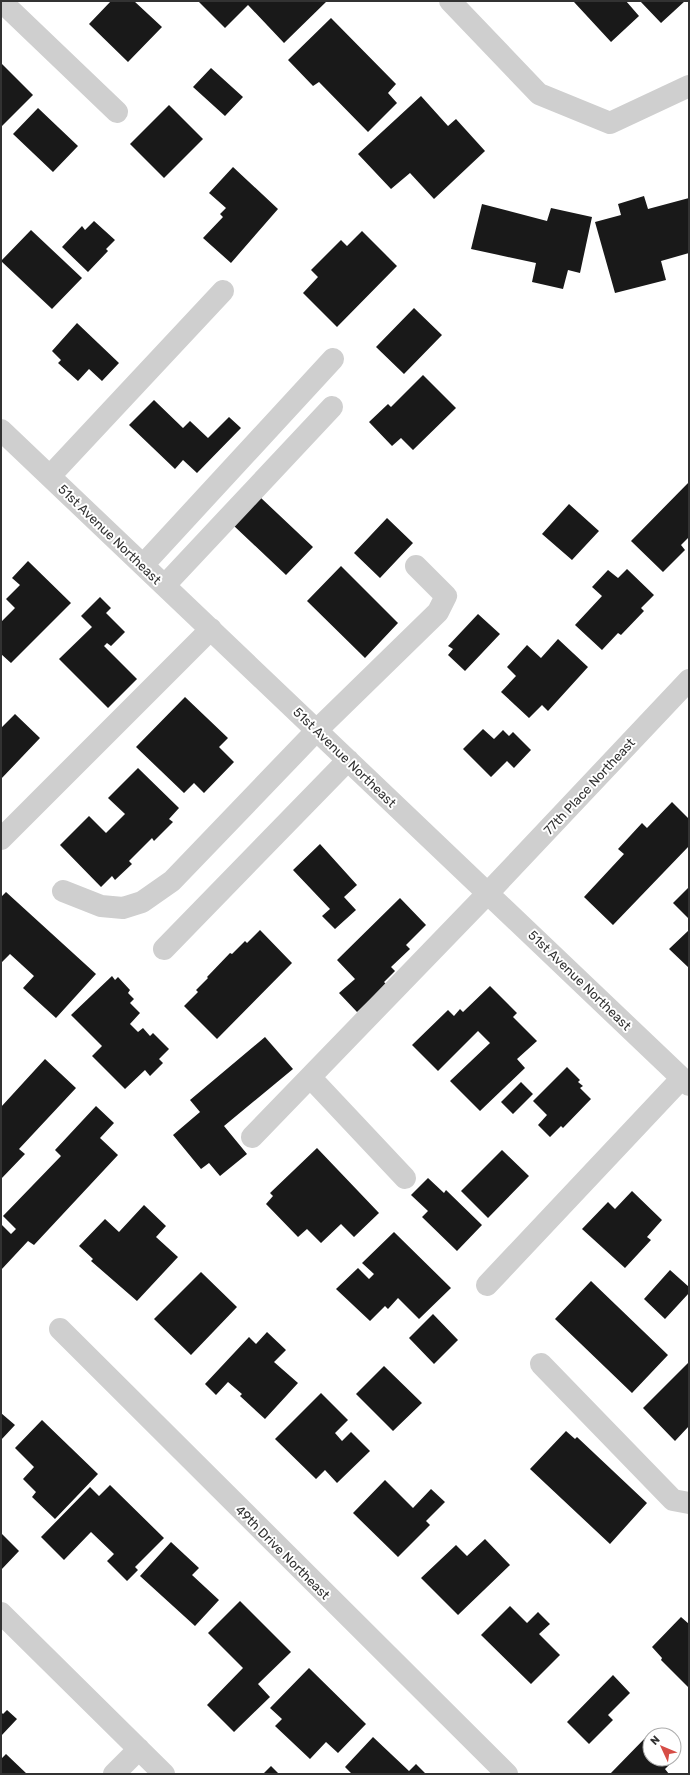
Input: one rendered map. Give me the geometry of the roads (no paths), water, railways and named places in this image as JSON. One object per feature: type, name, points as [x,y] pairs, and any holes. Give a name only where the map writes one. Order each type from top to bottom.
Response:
[{"type":"street","points":[[1,1],[117,112]]},
{"type":"street","points":[[450,1],[539,94],[610,123],[689,86]]},
{"type":"street","points":[[50,476],[223,291]]},
{"type":"street","points":[[143,565],[334,358]]},
{"type":"street","points":[[164,586],[332,407]]},
{"type":"street","name":"51st Avenue Northeast","points":[[2,433],[50,476],[685,1081]]},
{"type":"street","points":[[63,891],[101,906],[123,908],[142,902],[172,881],[317,730],[438,612],[446,596],[416,566]]},
{"type":"street","points":[[1,839],[211,629]]},
{"type":"street","name":"77th Place Northeast","points":[[252,1137],[488,893],[689,680]]},
{"type":"street","points":[[164,949],[348,760]]},
{"type":"street","points":[[310,1077],[405,1178]]},
{"type":"street","points":[[487,1285],[685,1081]]},
{"type":"street","name":"49th Drive Northeast","points":[[60,1329],[507,1774]]},
{"type":"street","points":[[541,1364],[673,1500],[689,1503]]},
{"type":"street","points":[[1,1613],[164,1774]]},
{"type":"street","points":[[114,1774],[139,1749]]}]
